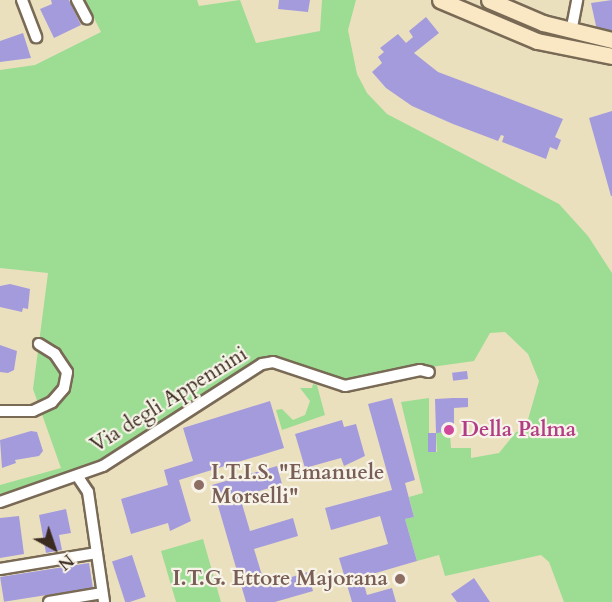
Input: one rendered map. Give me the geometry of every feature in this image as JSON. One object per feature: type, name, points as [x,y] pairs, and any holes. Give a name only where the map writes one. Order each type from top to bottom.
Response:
[{"type":"street","points":[[22,0],[36,37]]},
{"type":"street","points":[[78,0],[87,19]]},
{"type":"street","points":[[440,0],[537,41],[612,56]]},
{"type":"street","points":[[489,0],[572,32],[612,40]]},
{"type":"street","points":[[572,32],[577,0]]},
{"type":"street","points":[[0,411],[33,411],[52,402],[64,388],[67,372],[55,354],[39,344]]},
{"type":"street","name":"Via degli Appennini","points":[[0,502],[78,477],[103,466],[262,364],[273,362],[345,386],[420,370],[429,372]]},
{"type":"street","points":[[50,602],[103,597],[87,492],[78,477]]},
{"type":"street","points":[[0,569],[97,554]]},
{"type":"green space","points":[[85,0],[197,0],[199,6],[240,0],[256,43],[320,31],[322,0],[356,0],[348,30],[357,74],[367,93],[387,114],[559,204],[588,236],[612,273],[612,602],[564,602],[549,562],[541,555],[445,576],[439,555],[417,561],[405,519],[414,517],[409,497],[423,493],[401,402],[429,398],[429,452],[437,452],[436,433],[450,433],[451,448],[471,448],[471,458],[499,453],[516,432],[525,430],[539,381],[528,354],[505,332],[490,333],[474,361],[346,379],[267,358],[88,468],[0,494],[0,485],[61,468],[33,389],[48,273],[0,268],[0,70],[35,65],[101,32]]},
{"type":"green space","points":[[313,384],[317,385],[325,415],[282,430],[276,410],[282,409],[293,420],[305,415],[310,401],[300,388],[312,388]]},
{"type":"green space","points":[[203,539],[221,602],[176,602],[161,551]]},
{"type":"building","points":[[51,0],[69,0],[81,25],[54,38],[40,9],[52,4]]},
{"type":"building","points":[[279,0],[310,0],[308,12],[278,9]]},
{"type":"building","points":[[612,0],[612,30],[605,32],[596,26],[591,3]]},
{"type":"building","points":[[426,17],[439,33],[414,53],[438,72],[563,119],[555,137],[561,140],[557,150],[550,147],[546,159],[502,142],[504,136],[501,135],[498,141],[412,106],[386,88],[372,72],[382,63],[378,57],[384,52],[380,48],[398,34],[406,43],[413,37],[409,31]]},
{"type":"building","points":[[23,33],[31,58],[0,62],[0,41]]},
{"type":"building","points":[[612,111],[612,196],[611,196],[589,118]]},
{"type":"building","points":[[10,284],[30,289],[28,309],[23,308],[22,312],[0,307],[0,286]]},
{"type":"building","points":[[0,345],[17,351],[14,370],[8,373],[0,372]]},
{"type":"building","points":[[467,371],[468,379],[453,381],[452,373]]},
{"type":"building","points":[[392,398],[415,480],[405,483],[414,517],[405,519],[417,561],[362,577],[367,595],[392,588],[396,602],[352,602],[339,558],[388,544],[380,516],[331,530],[325,508],[392,490],[368,404]]},
{"type":"building","points":[[468,398],[468,407],[454,408],[454,432],[436,433],[435,399]]},
{"type":"building","points":[[270,401],[284,448],[179,480],[191,521],[170,531],[168,523],[131,534],[121,499],[168,485],[164,470],[193,461],[183,428]]},
{"type":"building","points":[[342,420],[344,427],[356,424],[365,456],[344,466],[341,458],[305,468],[295,434]]},
{"type":"building","points":[[31,431],[37,432],[43,451],[39,456],[15,460],[16,463],[2,468],[0,440]]},
{"type":"building","points":[[428,433],[436,433],[436,452],[428,452]]},
{"type":"building","points":[[277,466],[282,484],[240,497],[250,531],[293,518],[298,536],[254,549],[265,585],[308,572],[313,591],[275,602],[246,602],[212,485]]},
{"type":"building","points":[[66,509],[71,533],[59,535],[62,550],[46,553],[39,515]]},
{"type":"building","points":[[19,516],[24,554],[0,558],[0,518]]},
{"type":"building","points":[[132,555],[146,597],[125,602],[112,561]]},
{"type":"building","points":[[89,563],[93,588],[4,602],[0,577]]},
{"type":"building","points":[[474,578],[490,602],[457,602],[451,594]]},
{"type":"place","name":"Della Palma","points":[[449,430]]},
{"type":"place","name":"I.T.I.S. \"Emanuele Morselli\"","points":[[199,485]]},
{"type":"place","name":"I.T.G. Ettore Majorana","points":[[400,579]]}]
